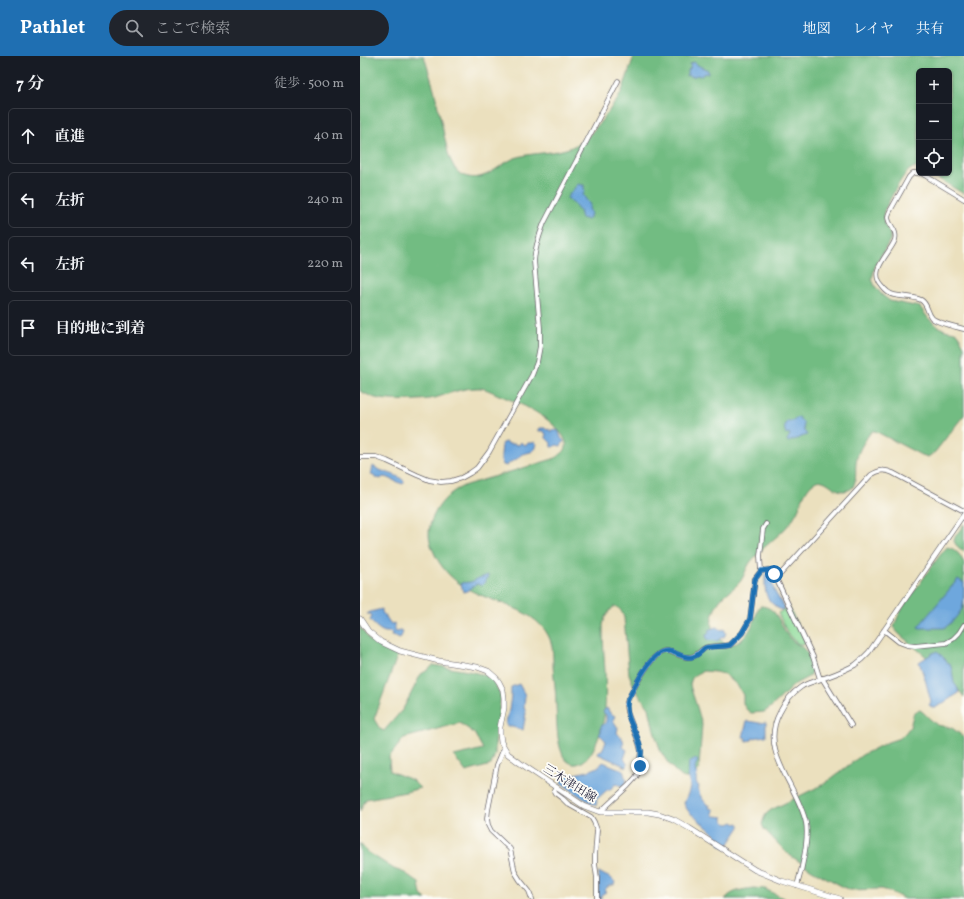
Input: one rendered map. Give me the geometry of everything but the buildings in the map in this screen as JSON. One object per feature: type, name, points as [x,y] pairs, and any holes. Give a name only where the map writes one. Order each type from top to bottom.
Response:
[{"type":"main road","points":[[360,620],[368,631],[381,642],[395,649],[439,661],[482,669],[488,671],[496,678],[499,682],[504,698],[504,708],[500,727],[501,742],[504,748]]},
{"type":"main road","name":"三木津田線","points":[[504,748],[508,754],[520,764],[584,806],[600,812],[648,812],[673,819],[755,870],[782,881],[840,899]]},
{"type":"street","points":[[360,457],[376,457],[429,480],[440,482],[451,481],[470,473],[477,468],[489,452],[532,375],[537,362],[540,346],[540,328],[534,261],[538,238],[544,223],[618,81]]},
{"type":"street","points":[[916,173],[913,173],[909,177],[890,211],[888,217],[889,222],[895,231],[895,240],[878,270],[878,282],[883,288],[893,295],[919,299],[924,302],[931,317],[935,320],[964,329]]},
{"type":"street","points":[[925,176],[964,199]]},
{"type":"street","points":[[776,579],[871,475],[880,470],[886,470],[893,473],[964,512],[869,652],[855,665],[801,687],[790,696],[777,716],[774,729],[776,756],[803,813],[807,828],[807,838],[797,886]]},
{"type":"street","points":[[600,812],[628,786],[638,773],[641,751],[626,712],[626,705],[648,665],[657,655],[662,652],[668,651],[686,657],[692,657],[706,648],[730,645],[742,633],[750,619],[755,579],[761,571],[760,556],[763,529],[766,524]]},
{"type":"street","points":[[761,571],[769,570],[774,574],[813,658],[821,679],[851,725]]},
{"type":"street","points":[[884,630],[900,642],[906,645],[914,646],[946,642],[953,639],[960,633],[964,625]]},
{"type":"street","points":[[504,748],[497,765],[488,810],[488,825],[491,831],[510,849],[515,872],[529,891],[532,899]]},
{"type":"street","points":[[556,787],[554,791],[555,793],[568,804],[591,817],[594,822],[596,830],[595,856],[597,899]]},
{"type":"green space","points":[[360,56],[424,56],[434,89],[451,161],[460,174],[475,178],[481,177],[493,171],[515,158],[569,148],[585,139],[618,99],[634,56],[964,56],[964,194],[934,176],[952,176],[952,68],[916,68],[916,168],[909,170],[905,175],[884,211],[884,223],[890,234],[890,240],[875,266],[872,279],[882,295],[890,301],[920,307],[928,318],[937,326],[945,330],[955,332],[959,335],[964,346],[964,415],[935,452],[928,457],[919,454],[875,431],[870,433],[858,455],[853,487],[849,490],[843,491],[834,488],[826,482],[818,481],[813,483],[805,493],[791,522],[753,559],[740,582],[719,602],[712,617],[713,633],[716,637],[729,645],[737,643],[749,632],[759,607],[766,607],[774,613],[790,638],[806,651],[810,657],[812,669],[810,676],[795,684],[770,708],[764,712],[751,713],[746,709],[743,703],[743,695],[737,685],[724,674],[703,671],[692,678],[690,684],[691,689],[702,724],[699,768],[692,778],[689,779],[682,777],[676,772],[661,752],[654,731],[649,708],[639,695],[629,674],[624,618],[619,608],[613,607],[605,617],[603,625],[605,710],[601,729],[592,752],[585,760],[574,764],[566,760],[560,747],[557,729],[552,648],[551,642],[545,631],[537,621],[526,614],[477,594],[460,584],[448,574],[439,562],[430,542],[429,530],[432,518],[438,507],[450,494],[466,485],[553,459],[561,454],[566,449],[566,442],[555,426],[533,410],[482,388],[466,389],[429,399],[407,400],[377,398],[360,391]]},
{"type":"green space","points":[[964,524],[964,552],[956,545],[954,541]]},
{"type":"green space","points":[[947,547],[956,551],[964,563],[964,697],[948,675],[899,634],[894,628],[898,616],[905,604]]},
{"type":"green space","points":[[789,607],[806,643],[802,645],[793,640],[790,636],[778,613]]},
{"type":"green space","points":[[360,626],[370,641],[398,654],[374,719],[380,729],[384,731],[403,709],[421,674],[433,665],[485,675],[494,681],[501,696],[495,754],[491,765],[466,772],[454,756],[483,749],[474,733],[460,723],[404,738],[389,757],[390,771],[412,780],[420,788],[366,799],[360,811]]},
{"type":"green space","points":[[920,710],[937,725],[952,728],[964,737],[964,899],[904,899],[882,889],[849,890],[812,870],[788,854],[764,829],[762,824],[764,818],[771,810],[824,784],[862,755],[888,742],[900,738],[910,727],[914,712]]},
{"type":"green space","points":[[360,843],[366,851],[394,869],[405,873],[419,883],[421,895],[426,899],[360,899]]},
{"type":"green space","points":[[753,888],[765,889],[785,899],[725,899],[734,892]]},
{"type":"water","points":[[694,62],[708,70],[708,74],[705,73],[701,76],[696,75],[694,77],[691,77],[690,75],[686,76],[691,67],[689,64]]},
{"type":"water","points":[[578,184],[584,185],[585,190],[583,194],[590,205],[589,208],[591,214],[588,220],[581,218],[581,212],[567,198]]},
{"type":"water","points":[[798,417],[803,422],[804,431],[807,435],[788,442],[787,440],[790,435],[789,433],[786,434],[785,424],[787,421],[793,421]]},
{"type":"water","points":[[540,428],[545,428],[547,430],[549,429],[551,432],[552,429],[554,431],[557,430],[564,441],[561,446],[556,445],[551,447],[551,443],[546,438],[544,431],[538,431]]},
{"type":"water","points":[[505,442],[517,445],[521,442],[526,445],[534,442],[537,444],[533,451],[521,455],[507,466],[503,465],[501,460],[502,443]]},
{"type":"water","points":[[373,466],[377,469],[398,476],[405,482],[403,484],[385,477],[376,479],[371,475]]},
{"type":"water","points":[[767,573],[771,579],[775,592],[784,607],[782,610],[777,608],[768,599],[765,588],[765,574]]},
{"type":"water","points":[[488,575],[489,578],[486,579],[482,585],[476,584],[467,591],[463,592],[461,583],[471,582]]},
{"type":"water","points":[[958,579],[964,583],[964,601],[962,609],[955,618],[944,628],[918,627]]},
{"type":"water","points":[[382,609],[382,612],[391,624],[394,623],[395,631],[403,632],[399,639],[391,636],[392,633],[381,630],[370,620],[372,617],[371,614],[367,614]]},
{"type":"water","points":[[716,627],[721,630],[724,629],[726,633],[724,637],[717,641],[707,640],[706,635],[708,634],[708,630]]},
{"type":"water","points":[[937,651],[948,663],[950,663],[954,683],[959,693],[933,708],[929,705],[931,702],[919,662]]},
{"type":"water","points":[[519,684],[525,695],[524,707],[526,713],[523,730],[506,725],[511,687]]},
{"type":"water","points":[[607,708],[610,713],[615,716],[613,720],[618,728],[617,733],[622,738],[623,746],[627,750],[624,759],[627,762],[627,767],[598,754],[606,742],[599,734],[601,732],[601,726],[606,721],[606,715],[603,712]]},
{"type":"water","points":[[747,721],[760,723],[766,722],[766,736],[753,738],[752,740],[746,741],[746,738],[743,737]]},
{"type":"water","points":[[694,759],[698,761],[695,769],[699,793],[707,805],[710,805],[709,808],[714,810],[713,814],[715,816],[724,817],[725,822],[728,824],[733,822],[740,824],[740,827],[726,848],[719,844],[716,835],[689,812],[685,806],[684,803],[690,786],[688,774],[689,762]]},
{"type":"water","points":[[603,762],[623,770],[627,779],[625,784],[622,786],[616,784],[611,789],[607,790],[596,800],[596,806],[560,782],[567,775],[593,769]]},
{"type":"water","points":[[599,872],[611,878],[615,882],[614,885],[607,887],[604,891],[606,892],[601,895],[601,899],[598,899]]},
{"type":"route","points":[[640,766],[641,751],[626,712],[626,705],[648,665],[657,655],[662,652],[668,651],[686,657],[692,657],[706,648],[725,646],[733,643],[742,633],[750,619],[755,579],[761,571],[769,570],[774,574]]}]
